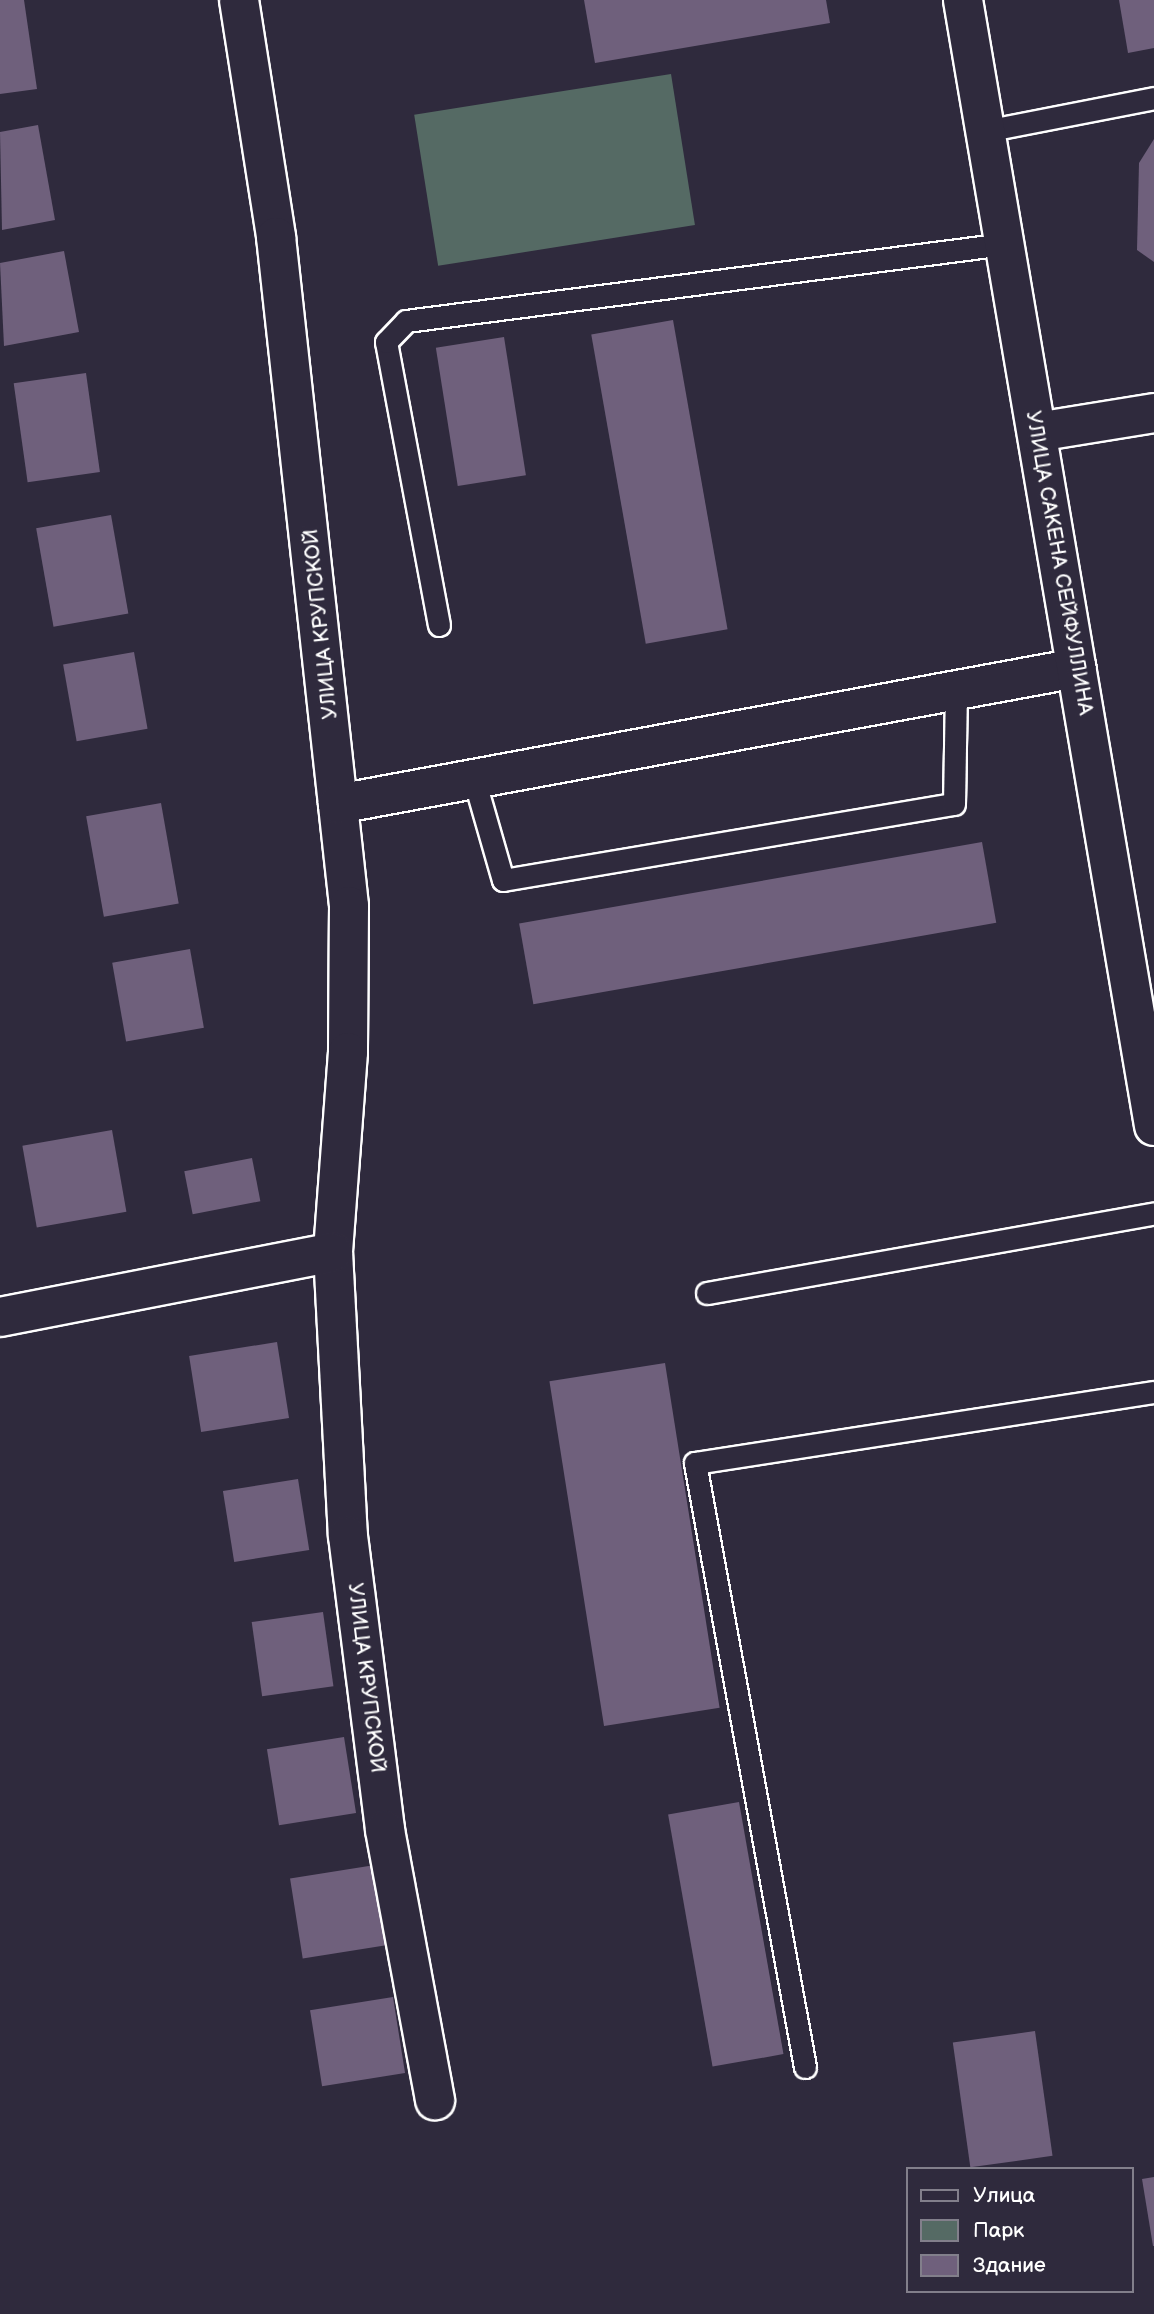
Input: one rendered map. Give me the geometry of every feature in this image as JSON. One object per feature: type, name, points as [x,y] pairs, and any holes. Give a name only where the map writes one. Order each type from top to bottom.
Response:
[{"type":"street","name":"УЛИЦА КРУПСКОЙ","points":[[239,0],[276,237],[349,906],[348,986],[333,1252],[348,1536],[385,1830],[435,2100]]},
{"type":"street","name":"УЛИЦА САКЕНА СЕЙФУЛЛИНА","points":[[963,0],[1077,668],[1150,1075],[1154,1126]]},
{"type":"street","points":[[1037,432],[1154,413]]},
{"type":"street","points":[[338,804],[1077,668]]},
{"type":"street","points":[[0,1317],[333,1252]]},
{"type":"lane","points":[[985,131],[1154,98]]},
{"type":"lane","points":[[439,625],[386,342],[406,321],[1005,244]]},
{"type":"lane","points":[[474,779],[503,880],[954,804],[956,691]]},
{"type":"lane","points":[[708,1293],[1154,1213]]},
{"type":"lane","points":[[805,2067],[695,1462],[1154,1392]]},
{"type":"green space","points":[[671,74],[695,225],[438,266],[414,115]]},
{"type":"building","points":[[0,0],[24,0],[37,89],[0,94]]},
{"type":"building","points":[[584,0],[826,0],[830,23],[595,63]]},
{"type":"building","points":[[1119,0],[1154,0],[1154,48],[1128,53]]},
{"type":"building","points":[[38,125],[55,220],[2,230],[0,132]]},
{"type":"building","points":[[1154,139],[1154,262],[1137,250],[1139,163]]},
{"type":"building","points":[[64,251],[79,332],[4,346],[0,263]]},
{"type":"building","points":[[673,320],[728,629],[646,644],[591,334]]},
{"type":"building","points":[[504,337],[526,475],[458,486],[436,348]]},
{"type":"building","points":[[86,373],[100,472],[28,482],[14,383]]},
{"type":"building","points":[[111,515],[128,613],[54,627],[36,528]]},
{"type":"building","points":[[134,652],[148,729],[77,741],[63,665]]},
{"type":"building","points":[[161,803],[179,903],[104,917],[86,816]]},
{"type":"building","points":[[982,842],[996,923],[533,1004],[519,924]]},
{"type":"building","points":[[190,949],[204,1028],[126,1042],[112,963]]},
{"type":"building","points":[[112,1130],[126,1212],[37,1228],[22,1146]]},
{"type":"building","points":[[252,1158],[260,1201],[193,1214],[184,1171]]},
{"type":"building","points":[[277,1342],[289,1418],[201,1432],[189,1356]]},
{"type":"building","points":[[665,1363],[720,1708],[604,1726],[549,1381]]},
{"type":"building","points":[[298,1479],[309,1550],[234,1562],[223,1491]]},
{"type":"building","points":[[323,1612],[333,1686],[262,1696],[252,1622]]},
{"type":"building","points":[[344,1737],[356,1813],[279,1825],[267,1749]]},
{"type":"building","points":[[739,1802],[783,2054],[713,2067],[668,1815]]},
{"type":"building","points":[[375,1865],[388,1945],[303,1958],[290,1878]]},
{"type":"building","points":[[393,1997],[405,2073],[322,2086],[310,2010]]},
{"type":"building","points":[[1035,2031],[1053,2156],[970,2167],[953,2043]]},
{"type":"building","points":[[1154,2177],[1154,2246],[1153,2246],[1142,2179]]}]
